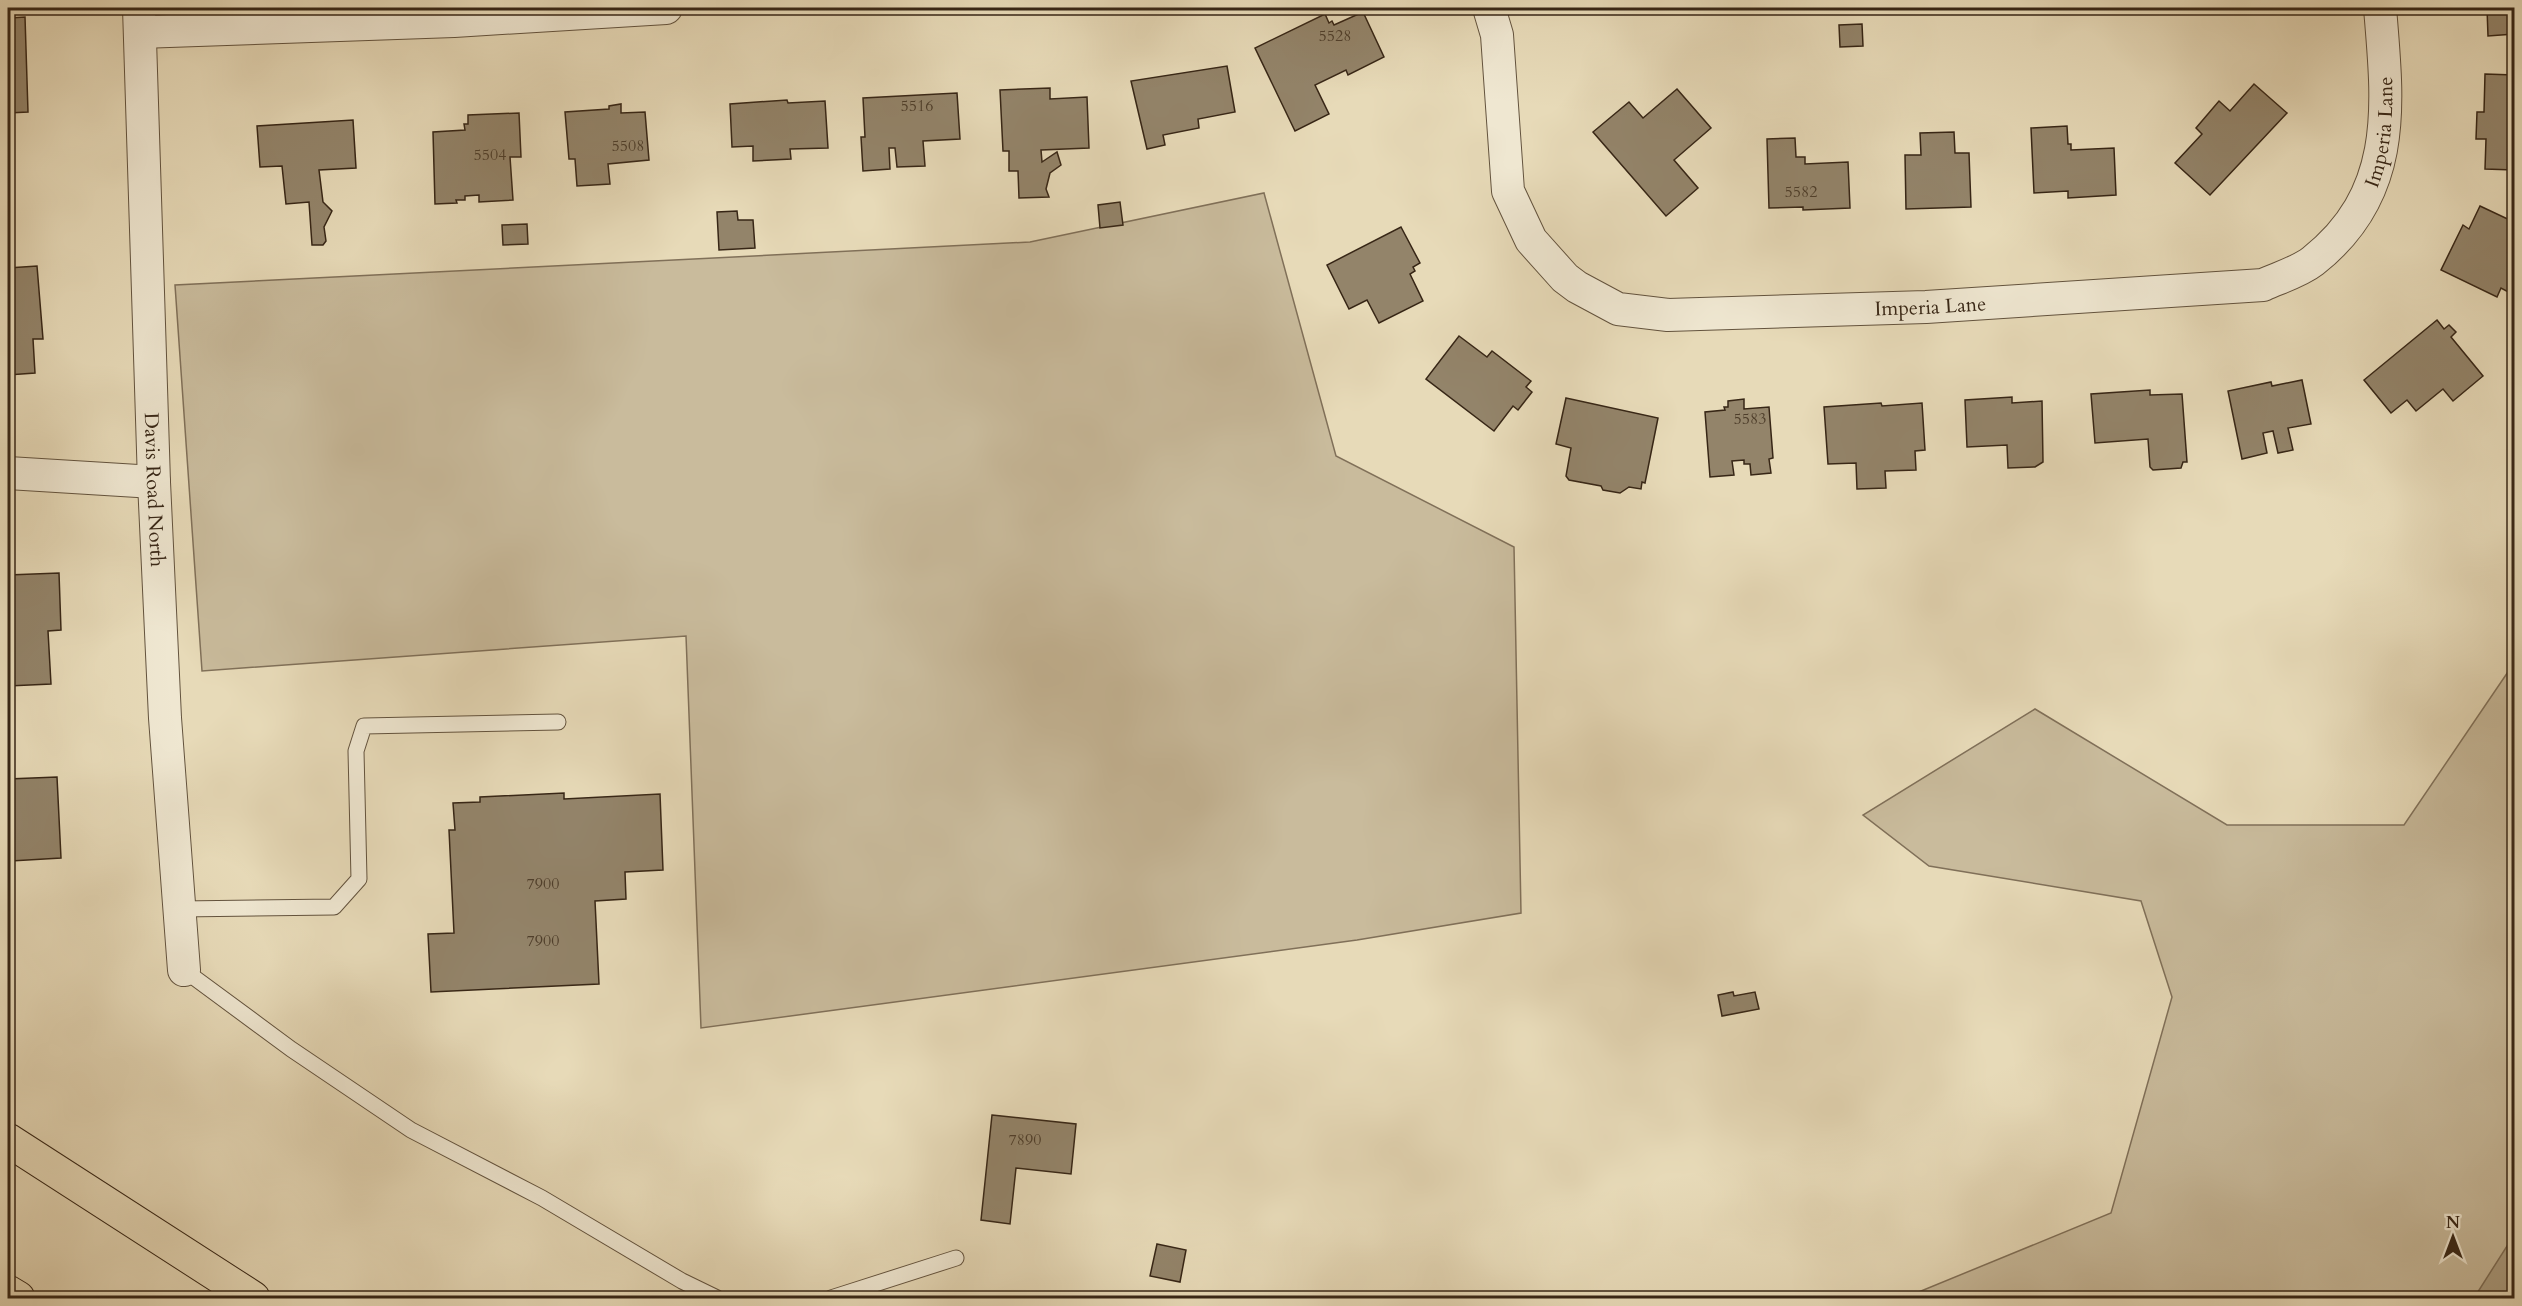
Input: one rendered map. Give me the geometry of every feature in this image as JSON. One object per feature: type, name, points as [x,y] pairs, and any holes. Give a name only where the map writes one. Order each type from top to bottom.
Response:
[{"type":"highway","points":[[8,1140],[253,1299]]},
{"type":"highway","points":[[8,1292],[18,1299]]},
{"type":"street","points":[[139,20],[454,21],[666,8]]},
{"type":"street","name":"Imperia Lane","points":[[1489,8],[1497,35],[1508,191],[1531,240],[1565,278],[1577,287],[1618,309],[1668,315],[1926,307],[2263,285],[2311,263],[2347,229],[2373,184],[2384,141],[2386,95],[2380,8]]},
{"type":"street","name":"Davis Road North","points":[[139,20],[154,482],[165,718],[184,970]]},
{"type":"street","points":[[8,474],[154,482]]},
{"type":"lane","points":[[180,909],[334,907],[359,879],[357,751],[364,726],[558,722]]},
{"type":"lane","points":[[184,970],[291,1049],[411,1130],[542,1198],[682,1281],[717,1299]]},
{"type":"lane","points":[[831,1299],[956,1258]]},
{"type":"shaded area","points":[[1264,193],[1336,456],[1514,547],[1521,913],[1357,940],[701,1028],[686,636],[202,671],[175,285],[1030,242]]},
{"type":"shaded area","points":[[2514,663],[2514,1298],[1904,1298],[2111,1213],[2172,997],[2141,901],[1929,866],[1863,815],[2035,709],[2227,825],[2404,825]]},
{"type":"shaded area","points":[[2514,1235],[2514,1298],[2474,1298]]},
{"type":"building","points":[[2095,8],[2117,8],[2118,13],[2096,14]]},
{"type":"building","points":[[2487,8],[2514,8],[2514,34],[2488,36]]},
{"type":"building","points":[[1363,12],[1384,57],[1348,75],[1346,70],[1315,85],[1329,114],[1295,131],[1255,48],[1325,14],[1329,23],[1332,21],[1334,25]]},
{"type":"building","points":[[25,17],[28,112],[8,113],[8,21],[10,18]]},
{"type":"building","points":[[1862,24],[1863,46],[1840,47],[1839,25]]},
{"type":"building","points":[[1227,66],[1235,112],[1198,119],[1199,128],[1163,135],[1165,145],[1147,149],[1131,81]]},
{"type":"building","points":[[2485,74],[2514,75],[2514,170],[2485,169],[2486,139],[2476,139],[2477,112],[2484,112]]},
{"type":"building","points":[[2254,84],[2287,113],[2210,195],[2175,163],[2202,134],[2196,128],[2219,101],[2230,111]]},
{"type":"building","points":[[1050,88],[1050,99],[1087,97],[1089,148],[1041,150],[1042,162],[1057,152],[1061,165],[1050,173],[1046,189],[1049,197],[1019,198],[1018,171],[1009,171],[1009,151],[1003,151],[1000,90]]},
{"type":"building","points":[[1677,89],[1711,128],[1674,160],[1698,188],[1666,216],[1593,132],[1629,102],[1643,118]]},
{"type":"building","points":[[957,93],[960,139],[923,141],[925,166],[897,167],[895,148],[889,148],[890,169],[863,171],[861,137],[865,137],[863,98]]},
{"type":"building","points":[[787,100],[788,103],[825,101],[828,148],[790,149],[791,159],[753,161],[753,146],[732,147],[730,104]]},
{"type":"building","points":[[621,104],[621,113],[645,112],[649,160],[608,164],[610,184],[577,186],[575,159],[569,159],[565,112],[609,109],[609,106]]},
{"type":"building","points":[[519,113],[521,157],[510,157],[513,200],[479,202],[479,195],[465,196],[465,200],[456,200],[457,203],[435,204],[433,132],[465,130],[464,124],[468,124],[468,115]]},
{"type":"building","points":[[353,120],[356,168],[319,170],[323,202],[332,211],[324,227],[326,241],[323,245],[312,245],[309,202],[286,204],[282,166],[260,167],[257,126]]},
{"type":"building","points":[[2067,126],[2068,144],[2071,144],[2071,150],[2114,148],[2116,195],[2068,198],[2068,191],[2034,193],[2031,128]]},
{"type":"building","points":[[1954,132],[1955,153],[1969,153],[1971,207],[1906,209],[1905,155],[1921,155],[1920,133]]},
{"type":"building","points":[[1795,138],[1796,157],[1805,157],[1805,164],[1848,162],[1850,208],[1803,210],[1803,207],[1769,208],[1767,139]]},
{"type":"building","points":[[1120,202],[1123,225],[1100,228],[1098,205]]},
{"type":"building","points":[[2480,206],[2514,222],[2514,295],[2501,288],[2497,297],[2441,270],[2463,225],[2469,229]]},
{"type":"building","points":[[737,211],[738,220],[753,220],[755,248],[719,250],[717,212]]},
{"type":"building","points":[[527,224],[528,244],[503,245],[502,225]]},
{"type":"building","points":[[1401,227],[1420,263],[1413,267],[1415,271],[1410,274],[1423,301],[1379,323],[1367,300],[1349,309],[1327,265]]},
{"type":"building","points":[[37,266],[43,339],[33,339],[35,373],[8,375],[8,268]]},
{"type":"building","points":[[2437,320],[2444,329],[2449,325],[2456,332],[2451,337],[2483,376],[2453,401],[2443,389],[2416,411],[2407,400],[2391,413],[2364,380]]},
{"type":"building","points":[[1459,336],[1487,357],[1492,351],[1531,381],[1526,387],[1532,392],[1518,410],[1513,406],[1494,431],[1426,379]]},
{"type":"building","points":[[2302,380],[2311,424],[2288,428],[2293,450],[2278,453],[2273,431],[2263,433],[2267,453],[2242,459],[2228,391],[2271,382],[2272,386]]},
{"type":"building","points":[[2150,390],[2150,395],[2182,394],[2187,462],[2183,462],[2181,468],[2153,470],[2150,467],[2148,439],[2095,443],[2091,394]]},
{"type":"building","points":[[2012,397],[2012,403],[2042,401],[2043,462],[2035,467],[2008,468],[2007,445],[1967,447],[1965,400]]},
{"type":"building","points":[[1566,398],[1658,418],[1645,483],[1642,482],[1641,489],[1629,487],[1620,493],[1603,490],[1601,486],[1569,480],[1566,476],[1571,448],[1556,444]]},
{"type":"building","points":[[1744,399],[1744,409],[1769,407],[1773,458],[1769,459],[1771,473],[1751,475],[1750,464],[1744,464],[1744,460],[1732,461],[1734,475],[1710,477],[1705,412],[1725,410],[1724,407],[1728,407],[1728,401]]},
{"type":"building","points":[[1881,403],[1882,406],[1922,403],[1925,450],[1915,451],[1916,470],[1885,471],[1886,488],[1857,489],[1856,463],[1828,464],[1824,407]]},
{"type":"building","points":[[59,573],[61,630],[48,631],[51,684],[8,686],[8,575]]},
{"type":"building","points":[[57,777],[61,858],[11,861],[10,835],[8,835],[8,820],[10,820],[8,779]]},
{"type":"building","points":[[564,793],[564,799],[660,794],[663,870],[625,872],[626,899],[595,901],[599,984],[431,992],[428,934],[454,933],[449,830],[455,830],[453,803],[480,802],[480,797]]},
{"type":"building","points":[[1733,992],[1734,996],[1755,992],[1759,1009],[1722,1016],[1718,995]]},
{"type":"building","points":[[992,1115],[1076,1124],[1071,1174],[1016,1168],[1010,1224],[981,1220]]},
{"type":"building","points":[[1157,1244],[1186,1250],[1180,1282],[1150,1276]]}]
